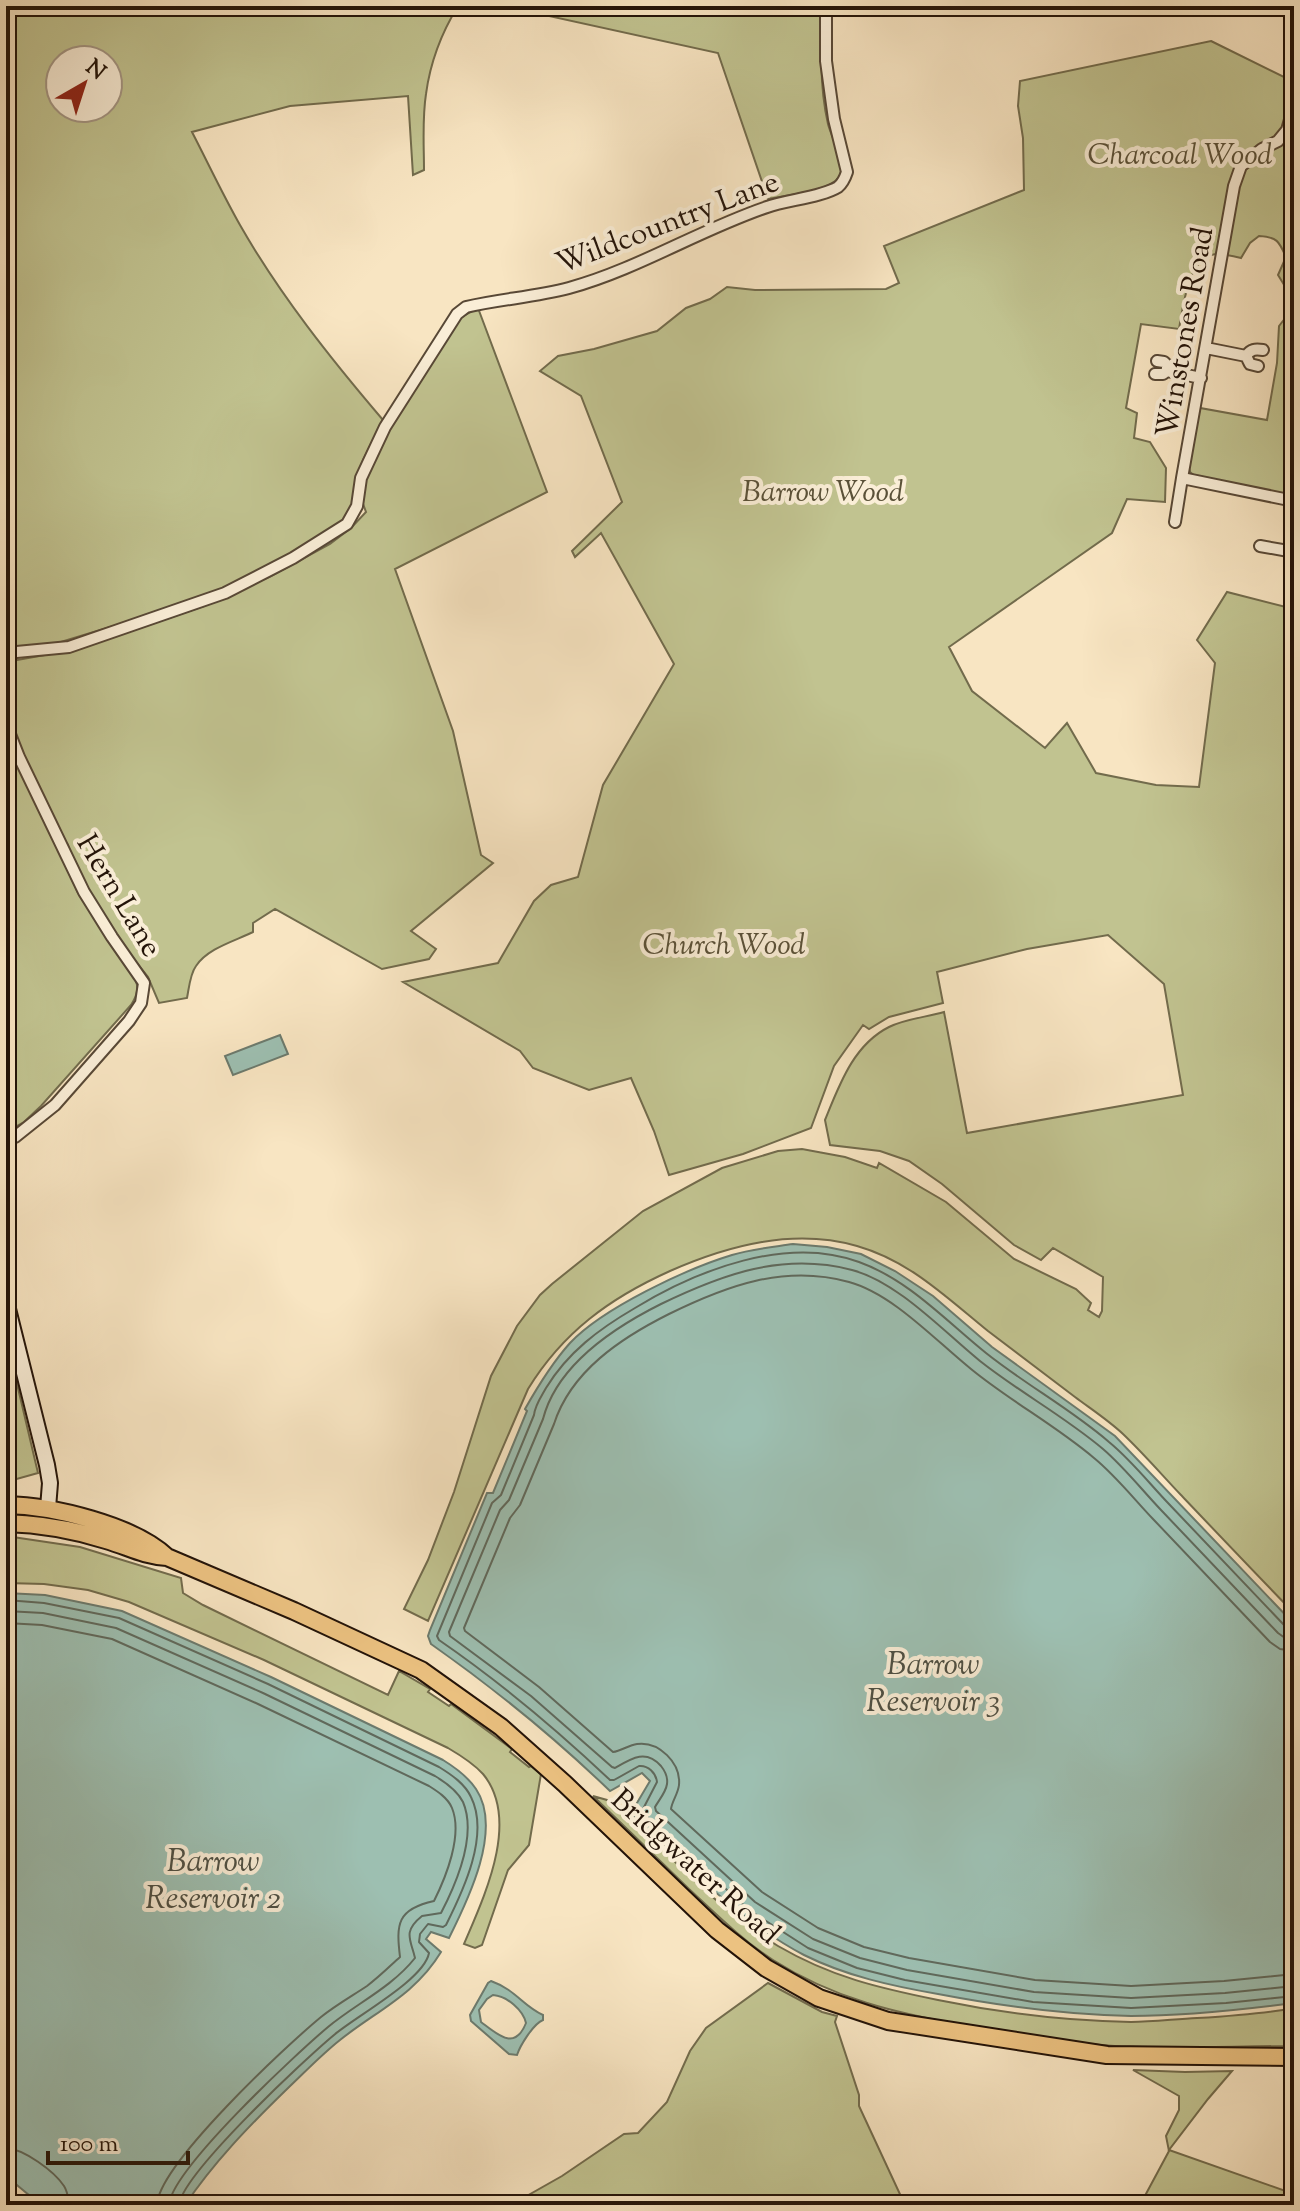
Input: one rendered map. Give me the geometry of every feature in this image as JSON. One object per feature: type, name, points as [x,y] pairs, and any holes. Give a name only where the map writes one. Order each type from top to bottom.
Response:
[{"type":"highway","name":"Bridgwater Road","points":[[6,1505],[48,1508],[103,1523],[154,1545],[167,1557],[421,1670],[501,1727],[717,1930],[766,1968],[819,1998],[888,2021],[1107,2055],[1294,2057]]},
{"type":"highway","points":[[30,1524],[48,1508]]},
{"type":"highway","points":[[48,1508],[54,1522],[67,1525],[84,1535]]},
{"type":"highway","name":"Bridgwater Road","points":[[6,1525],[30,1524],[109,1541],[148,1556],[167,1557]]},
{"type":"highway","points":[[6,1525],[68,1536],[84,1535]]},
{"type":"main road","points":[[6,1301],[47,1465],[50,1483],[48,1508]]},
{"type":"street","name":"Wildcountry Lane","points":[[6,653],[69,647],[225,593],[293,558],[347,524],[357,506],[361,478],[385,427],[457,314],[466,307],[567,289],[627,269],[728,221],[840,186],[847,172],[834,119],[826,61],[826,6]]},
{"type":"street","points":[[1284,6],[1294,10]]},
{"type":"street","name":"Winstones Road","points":[[1294,106],[1287,130],[1278,141],[1241,166],[1234,186],[1182,478],[1294,501]]},
{"type":"street","points":[[1206,348],[1246,356]]},
{"type":"street","points":[[1246,356],[1255,349],[1263,350]]},
{"type":"street","points":[[1246,356],[1250,364],[1258,366]]},
{"type":"street","points":[[1157,361],[1167,365],[1167,371]]},
{"type":"street","points":[[1155,374],[1167,371],[1201,378]]},
{"type":"street","points":[[1175,522],[1182,478]]},
{"type":"street","points":[[1260,546],[1294,552]]},
{"type":"street","name":"Hern Lane","points":[[6,724],[84,892],[144,983],[141,1003],[129,1021],[55,1105],[15,1137],[6,1139]]},
{"type":"green space","points":[[6,6],[458,6],[430,71],[424,113],[424,170],[413,175],[408,96],[290,106],[192,132],[255,251],[325,350],[383,420],[363,460],[353,504],[345,519],[291,556],[222,589],[166,610],[51,645],[6,649]]},
{"type":"green space","points":[[503,6],[823,6],[823,95],[828,124],[840,159],[839,177],[817,189],[768,199],[718,53]]},
{"type":"green space","points":[[1211,41],[1292,81],[1294,78],[1294,301],[1278,275],[1286,257],[1279,244],[1270,237],[1259,236],[1250,243],[1241,258],[1216,254],[1199,263],[1188,284],[1179,329],[1141,324],[1126,408],[1137,413],[1134,438],[1150,442],[1166,468],[1165,502],[1127,499],[1112,533],[949,647],[972,691],[1045,748],[1067,723],[1096,773],[1156,785],[1199,787],[1215,663],[1197,640],[1227,592],[1294,609],[1294,1613],[1138,1449],[1105,1419],[911,1271],[857,1246],[810,1239],[762,1242],[692,1262],[627,1293],[572,1334],[528,1389],[428,1621],[404,1609],[428,1560],[454,1492],[491,1376],[517,1326],[552,1284],[643,1211],[722,1168],[778,1151],[802,1149],[845,1157],[877,1168],[879,1163],[946,1202],[1014,1259],[1076,1289],[1091,1303],[1088,1310],[1099,1317],[1103,1277],[1053,1248],[1041,1260],[1014,1245],[942,1184],[909,1161],[880,1151],[830,1145],[825,1120],[849,1068],[866,1044],[895,1024],[944,1012],[967,1133],[1183,1095],[1164,984],[1108,935],[1027,949],[937,972],[943,1003],[889,1017],[869,1029],[863,1025],[834,1066],[811,1128],[743,1154],[669,1175],[631,1078],[589,1090],[533,1068],[520,1051],[403,982],[498,963],[534,901],[551,885],[578,877],[603,785],[674,664],[601,533],[575,557],[572,551],[622,502],[581,396],[540,371],[558,356],[657,331],[686,308],[710,299],[727,287],[755,290],[886,289],[899,283],[884,246],[1024,190],[1023,138],[1018,106],[1020,81]]},
{"type":"green space","points":[[1294,307],[1294,499],[1196,477],[1190,472],[1188,464],[1200,408],[1267,420],[1277,363],[1279,326]]},
{"type":"green space","points":[[478,308],[547,492],[395,569],[453,731],[481,855],[493,863],[411,931],[436,949],[429,959],[382,969],[275,909],[253,923],[253,932],[201,960],[192,973],[187,998],[159,1003],[148,977],[114,934],[70,858],[68,845],[58,831],[6,715],[6,662],[78,649],[204,606],[271,576],[330,544],[366,512],[362,501],[366,479],[386,435],[460,318]]},
{"type":"green space","points":[[19,761],[78,893],[137,987],[131,1005],[41,1106],[24,1122],[6,1132],[6,769]]},
{"type":"green space","points":[[6,1337],[38,1473],[6,1482]]},
{"type":"green space","points":[[6,1536],[80,1547],[181,1578],[183,1593],[203,1605],[388,1695],[399,1671],[430,1689],[428,1692],[449,1706],[451,1704],[512,1749],[510,1752],[541,1774],[529,1845],[508,1870],[482,1945],[475,1948],[464,1944],[489,1882],[499,1836],[499,1813],[494,1793],[475,1766],[448,1748],[264,1660],[129,1602],[88,1590],[6,1583]]},
{"type":"green space","points":[[593,1796],[614,1802],[692,1878],[755,1931],[798,1957],[836,1974],[962,2005],[1082,2020],[1148,2022],[1294,2008],[1294,2046],[1142,2047],[1076,2043],[941,2021],[842,1995],[796,1974],[751,1944]]},
{"type":"green space","points":[[768,1983],[822,2012],[837,2016],[835,2022],[859,2095],[859,2106],[905,2205],[511,2205],[562,2176],[624,2134],[638,2133],[667,2102],[690,2051],[706,2028]]},
{"type":"green space","points":[[1133,2070],[1232,2071],[1169,2150],[1294,2194],[1294,2205],[1140,2205],[1169,2151],[1166,2136],[1179,2110],[1179,2096]]},
{"type":"water","points":[[280,1035],[288,1054],[233,1075],[225,1056]]},
{"type":"water","name":"Barrow Reservoir 3","points":[[793,1244],[861,1254],[895,1271],[933,1296],[992,1347],[1115,1436],[1294,1624],[1294,2003],[1151,2016],[1058,2012],[904,1987],[820,1962],[780,1941],[734,1908],[631,1813],[650,1781],[642,1773],[610,1791],[524,1714],[431,1644],[428,1636],[430,1630],[487,1493],[493,1493],[527,1411],[525,1409],[570,1343],[603,1316],[669,1280],[732,1255]]},
{"type":"water","name":"Barrow Reservoir 2","points":[[6,1593],[45,1595],[122,1611],[271,1677],[443,1760],[469,1781],[483,1805],[486,1824],[480,1864],[449,1938],[431,1932],[426,1939],[441,1952],[431,1967],[407,1991],[333,2046],[286,2090],[232,2145],[185,2205],[41,2205],[6,2176]]},
{"type":"water","points":[[491,1981],[507,1989],[543,2015],[543,2020],[531,2030],[517,2055],[509,2054],[471,2021],[470,2015]],"holes":[[[493,1995],[514,2004],[522,2013],[526,2023],[517,2036],[506,2038],[481,2022],[479,2010]]]},
{"type":"park label","name":"Charcoal Wood","points":[[1180,154]]},
{"type":"park label","name":"Barrow Wood","points":[[823,491]]},
{"type":"park label","name":"Church Wood","points":[[724,944]]}]
